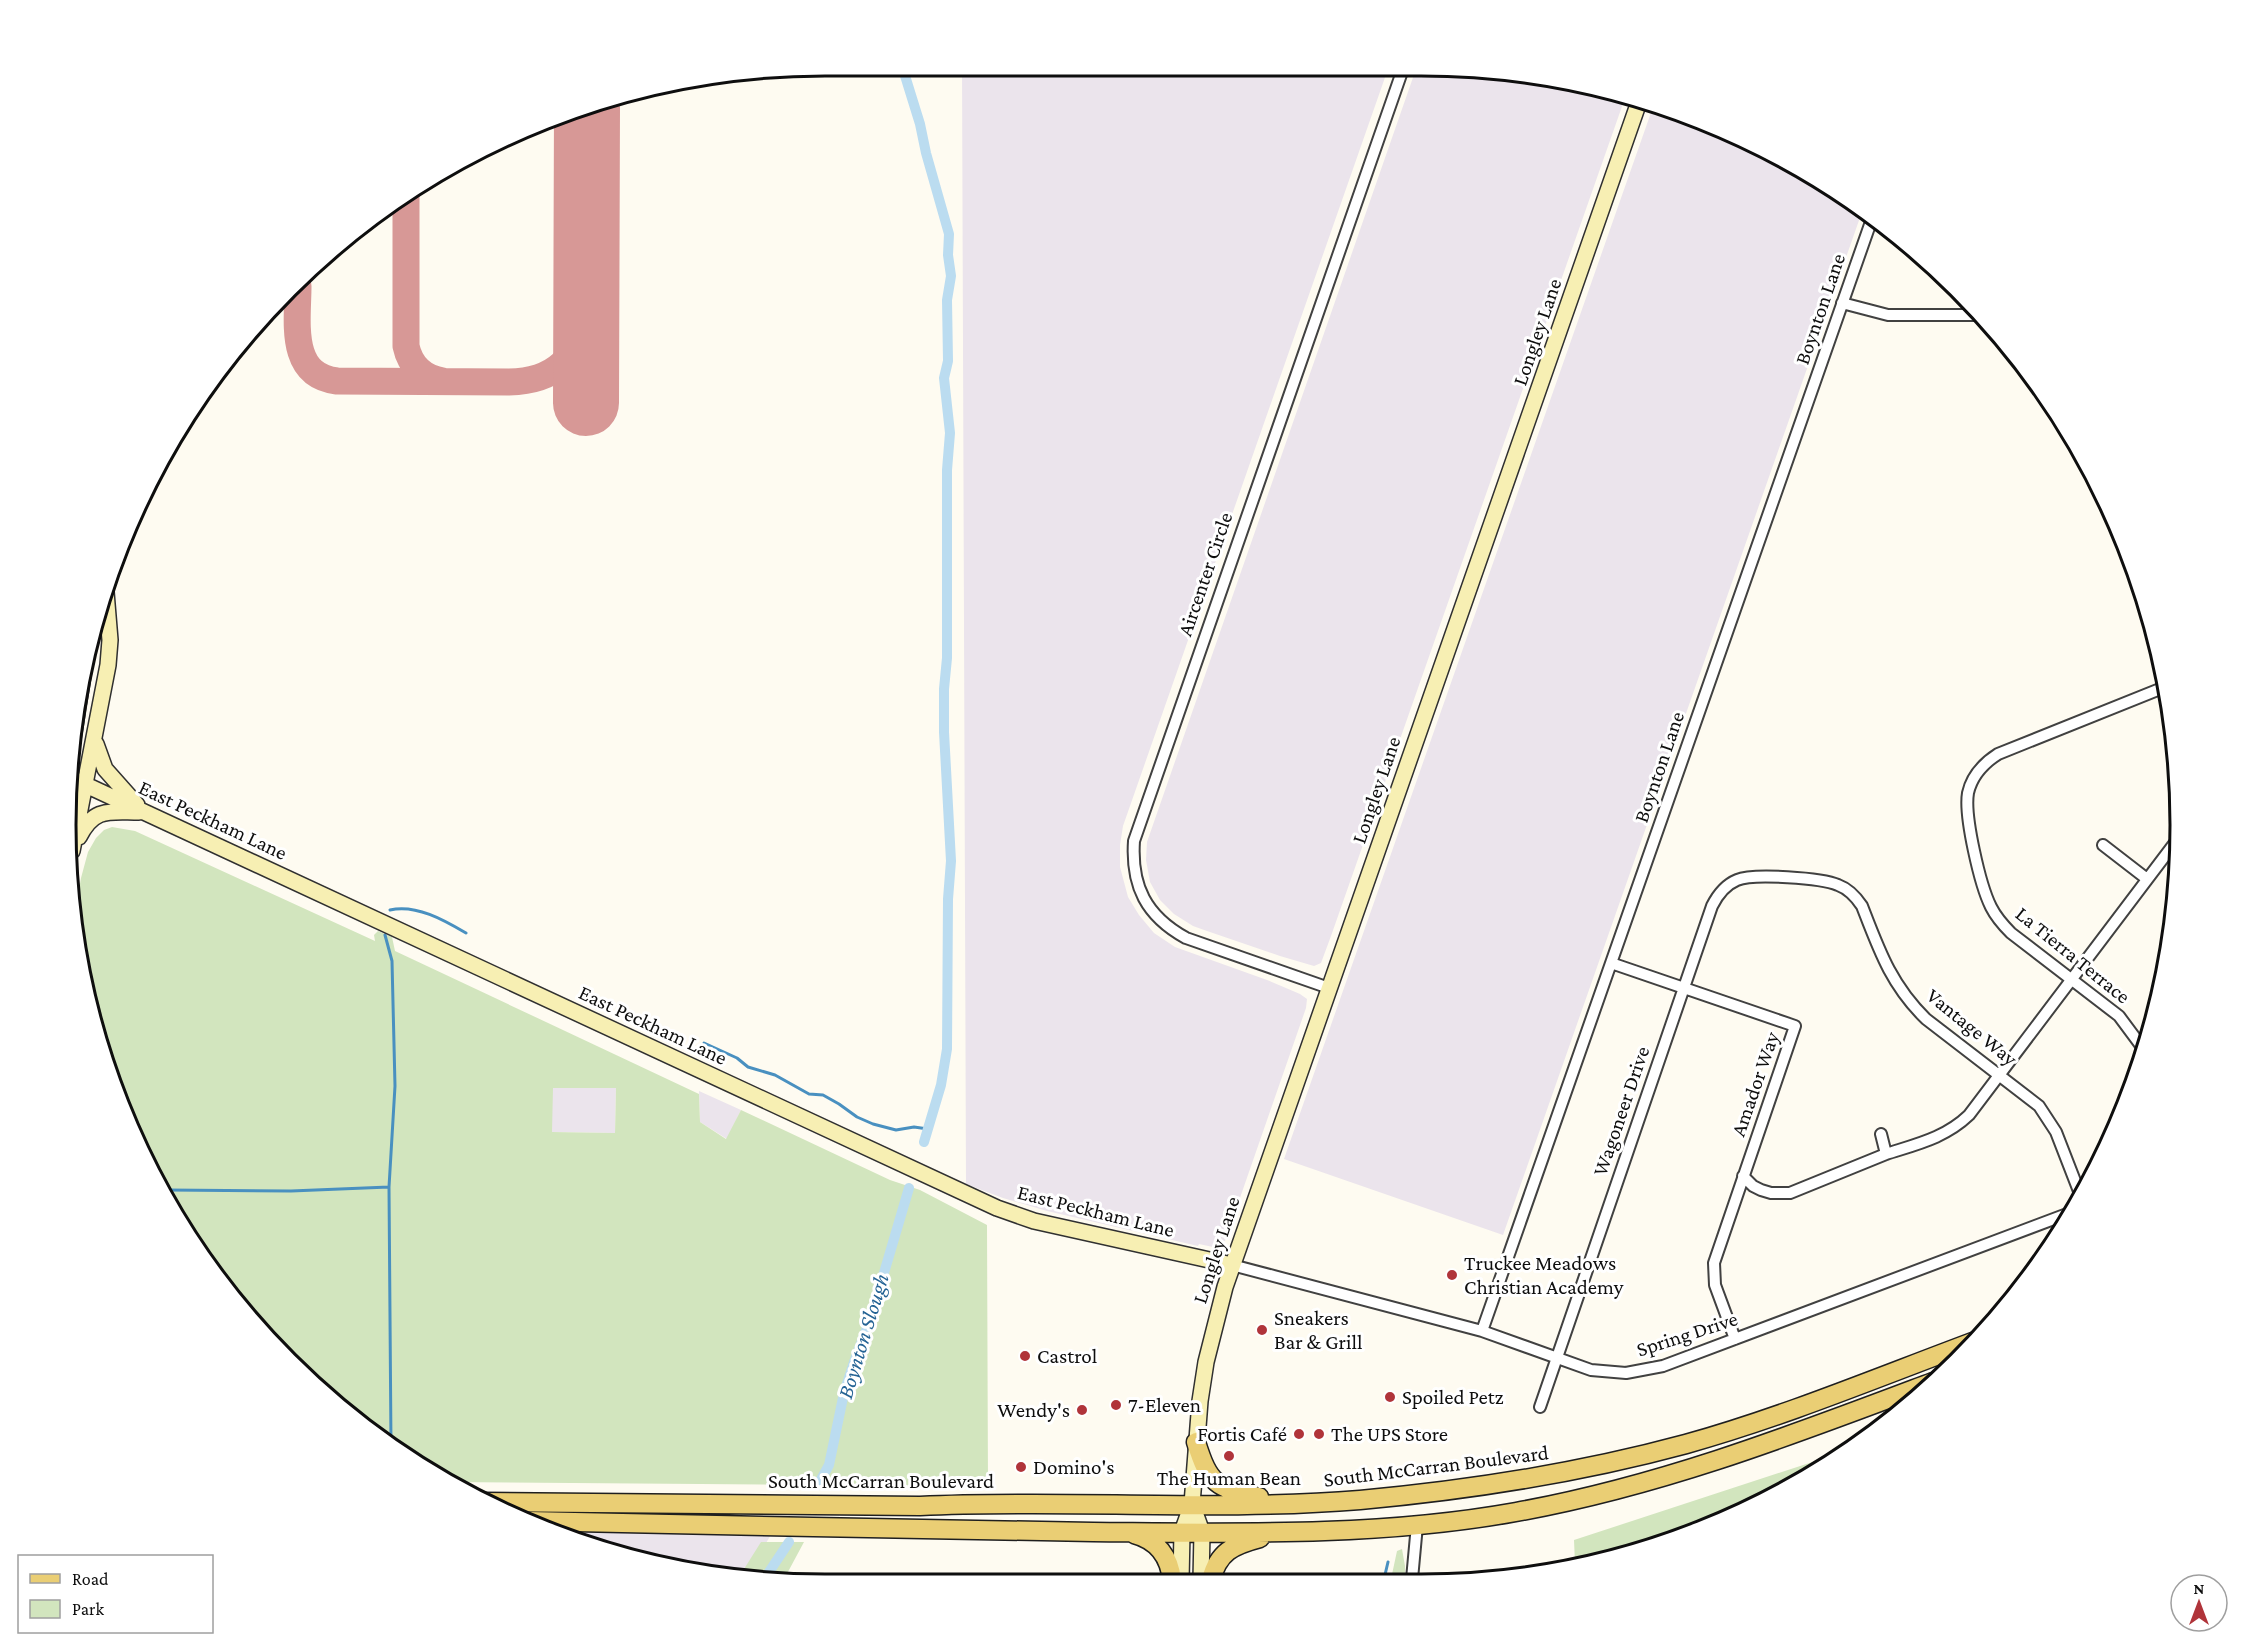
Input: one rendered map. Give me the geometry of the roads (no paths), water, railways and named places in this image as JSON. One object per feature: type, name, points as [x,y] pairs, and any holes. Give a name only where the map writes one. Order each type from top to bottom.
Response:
[{"type":"main road","name":"Longley Lane","points":[[1181,1574],[1182,1533],[1192,1504],[1196,1442],[1206,1362],[1214,1324],[1232,1265],[1637,108]]},
{"type":"main road","points":[[77,807],[79,782],[96,734],[106,675],[110,640],[108,613]]},
{"type":"main road","points":[[96,734],[98,753],[105,769],[146,813]]},
{"type":"main road","name":"East Peckham Lane","points":[[79,782],[997,1208],[1034,1221],[1232,1265]]},
{"type":"main road","points":[[77,841],[83,828],[98,813],[146,813]]},
{"type":"main road","name":"South McCarran Boulevard","points":[[506,1502],[920,1506],[990,1502],[1192,1504],[1359,1500],[1527,1480],[1625,1460],[1748,1425],[1958,1347]]},
{"type":"main road","points":[[555,1523],[1182,1533],[1292,1532],[1417,1525],[1513,1513],[1640,1485],[1736,1456],[1915,1389]]},
{"type":"main road","points":[[1196,1442],[1204,1467],[1213,1480],[1223,1488],[1302,1503]]},
{"type":"main road","points":[[543,1519],[562,1511],[665,1512],[723,1504]]},
{"type":"main road","name":"Longley Lane","points":[[1192,1504],[1202,1533],[1201,1574]]},
{"type":"main road","points":[[1123,1532],[1147,1538],[1157,1546],[1169,1563],[1171,1574]]},
{"type":"main road","points":[[1213,1574],[1215,1565],[1224,1553],[1237,1544],[1292,1532]]},
{"type":"street","name":"Aircenter Circle","points":[[1329,988],[1186,938],[1171,929],[1152,911],[1138,886],[1133,857],[1134,841],[1401,76]]},
{"type":"street","name":"Boynton Lane","points":[[1482,1331],[1870,226]]},
{"type":"street","points":[[1842,303],[1888,315],[1969,315]]},
{"type":"street","name":"La Tierra Terrace","points":[[2138,1042],[2119,1016],[2011,933],[1992,909],[1986,895],[1968,817],[1968,791],[1980,768],[1998,754],[2158,690]]},
{"type":"street","points":[[2103,845],[2147,879]]},
{"type":"street","points":[[1743,1176],[1761,1190],[1771,1193],[1790,1193],[1886,1154],[1934,1139],[1958,1125],[1969,1115],[2000,1075],[2170,850]]},
{"type":"street","name":"Vantage Way","points":[[1730,883],[1744,877],[1754,876],[1827,882],[1847,890],[1862,906],[1890,974],[1913,1006],[1926,1019],[2027,1096],[2048,1118],[2056,1132],[2077,1187]]},
{"type":"street","name":"Wagoneer Drive","points":[[1540,1407],[1712,906],[1722,890],[1730,883]]},
{"type":"street","name":"Amador Way","points":[[1611,963],[1795,1026],[1717,1254],[1715,1285],[1735,1339]]},
{"type":"street","points":[[1881,1134],[1886,1154]]},
{"type":"street","name":"Spring Drive","points":[[1232,1265],[1482,1331],[1591,1370],[1626,1373],[1663,1366],[2060,1217]]},
{"type":"street","points":[[1412,1574],[1417,1525]]},
{"type":"waterway","points":[[905,76],[949,234],[948,255],[951,276],[947,300],[948,361],[944,378],[950,433],[947,470],[947,658],[944,689],[951,861],[948,899],[947,1049],[941,1085],[924,1142]]},
{"type":"waterway","points":[[390,910],[410,909],[430,914],[466,933]]},
{"type":"waterway","points":[[385,935],[392,961],[395,1086],[389,1187],[391,1435]]},
{"type":"waterway","points":[[704,1043],[737,1058],[748,1067],[775,1075],[809,1094],[823,1095],[857,1117],[873,1124],[896,1130],[914,1127],[928,1129]]},
{"type":"waterway","points":[[172,1190],[291,1191],[389,1187]]},
{"type":"waterway","name":"Boynton Slough","points":[[818,1485],[829,1465],[844,1393],[871,1317],[909,1188]]},
{"type":"waterway","name":"Boynton Slough","points":[[769,1572],[789,1542]]},
{"type":"waterway","points":[[1385,1574],[1388,1562]]},
{"type":"place","name":"Truckee Meadows Christian Academy","points":[[1452,1275]]},
{"type":"place","name":"Sneakers Bar & Grill","points":[[1262,1330]]},
{"type":"place","name":"Castrol","points":[[1025,1356]]},
{"type":"place","name":"Spoiled Petz","points":[[1390,1397]]},
{"type":"place","name":"7-Eleven","points":[[1116,1405]]},
{"type":"place","name":"Wendy's","points":[[1082,1410]]},
{"type":"place","name":"Fortis Café","points":[[1299,1434]]},
{"type":"place","name":"The UPS Store","points":[[1319,1434]]},
{"type":"place","name":"The Human Bean","points":[[1229,1456]]},
{"type":"place","name":"Domino's","points":[[1021,1467]]}]
